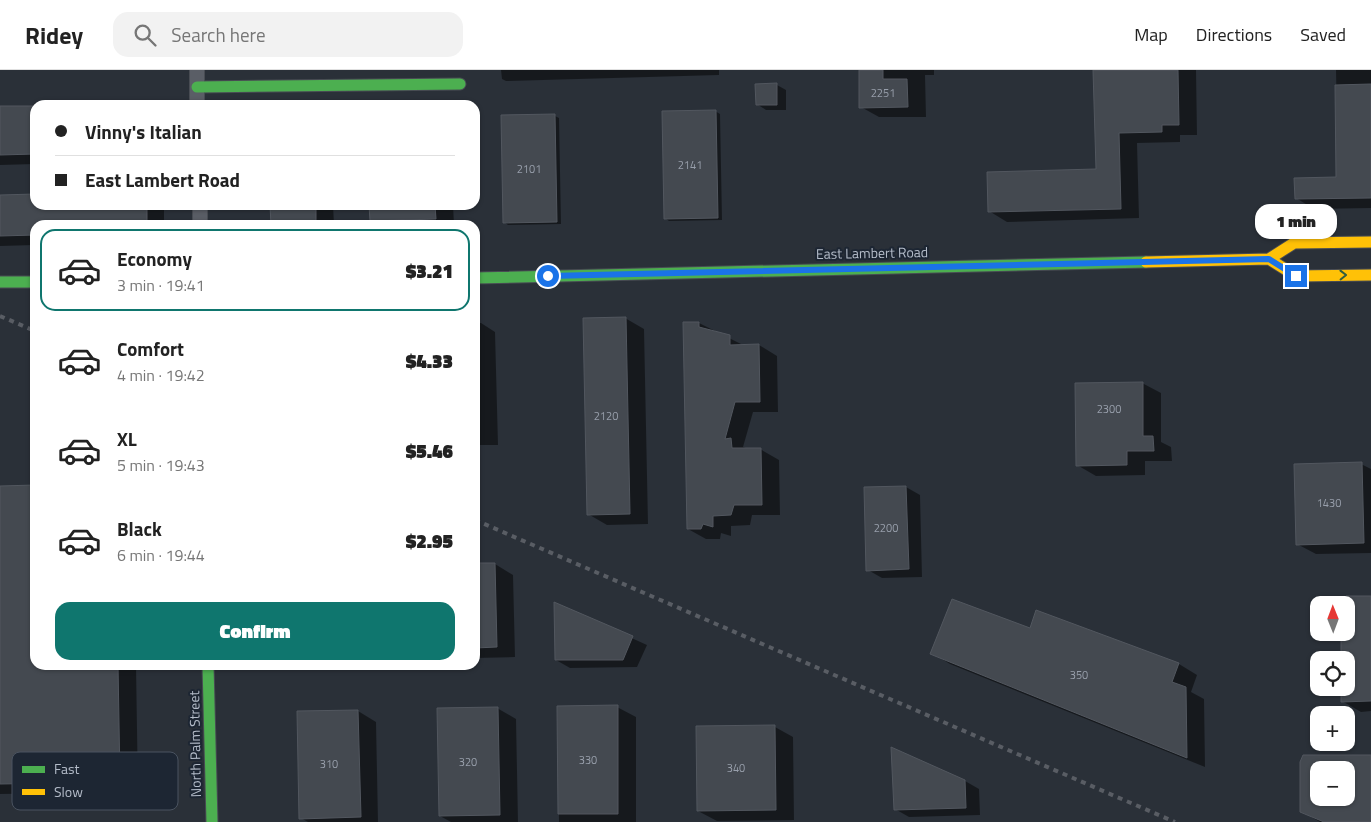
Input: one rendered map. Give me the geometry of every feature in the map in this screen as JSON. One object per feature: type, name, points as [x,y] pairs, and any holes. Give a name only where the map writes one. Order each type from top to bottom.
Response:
[{"type":"main road","points":[[197,87],[460,84]]},
{"type":"main road","points":[[1371,242],[1294,243],[1269,259],[1296,276],[1371,275]]},
{"type":"main road","name":"East Lambert Road","points":[[480,278],[1269,259]]},
{"type":"main road","points":[[0,282],[30,282]]},
{"type":"main road","name":"North Palm Street","points":[[208,670],[212,822]]},
{"type":"street","points":[[197,70],[197,100]]},
{"type":"building","points":[[859,70],[883,70],[883,79],[907,79],[908,107],[859,108]]},
{"type":"building","points":[[1093,70],[1178,70],[1179,125],[1162,125],[1162,132],[1119,133],[1121,209],[988,212],[987,172],[1096,169]]},
{"type":"building","points":[[777,83],[777,105],[756,105],[755,84]]},
{"type":"building","points":[[1371,84],[1371,198],[1295,199],[1294,178],[1336,177],[1335,85]]},
{"type":"building","points":[[0,106],[30,106],[30,154],[0,155]]},
{"type":"building","points":[[716,110],[718,218],[664,219],[662,111]]},
{"type":"building","points":[[555,114],[557,222],[503,223],[501,115]]},
{"type":"building","points":[[30,194],[30,210],[147,210],[147,220],[30,220],[30,235],[0,236],[0,195]]},
{"type":"building","points":[[270,210],[316,210],[316,220],[271,220]]},
{"type":"building","points":[[369,210],[435,210],[436,219],[370,220]]},
{"type":"building","points":[[626,317],[630,514],[587,515],[583,318]]},
{"type":"building","points":[[683,322],[699,322],[699,327],[730,335],[730,345],[759,344],[760,402],[735,402],[725,439],[731,438],[732,448],[761,448],[762,505],[734,505],[731,515],[713,516],[713,527],[703,524],[701,529],[687,529]]},
{"type":"building","points":[[1143,382],[1143,436],[1153,436],[1154,451],[1127,451],[1127,465],[1076,466],[1075,383]]},
{"type":"building","points":[[1362,462],[1364,543],[1296,545],[1294,464]]},
{"type":"building","points":[[30,485],[30,670],[118,670],[119,752],[12,752],[12,784],[0,784],[0,486]]},
{"type":"building","points":[[906,486],[909,569],[866,571],[864,487]]},
{"type":"building","points":[[480,563],[495,563],[497,647],[480,648]]},
{"type":"building","points":[[1355,596],[1371,596],[1371,701],[1341,702],[1341,696],[1355,696],[1355,651],[1341,651],[1341,641],[1355,641]]},
{"type":"building","points":[[952,599],[1030,628],[1036,610],[1179,663],[1172,682],[1186,687],[1187,758],[930,654]]},
{"type":"building","points":[[554,602],[633,636],[623,660],[555,660]]},
{"type":"building","points":[[618,705],[618,814],[558,814],[557,706]]},
{"type":"building","points":[[498,707],[500,815],[439,816],[437,708]]},
{"type":"building","points":[[358,710],[361,817],[299,819],[297,711]]},
{"type":"building","points":[[775,725],[776,810],[697,811],[696,726]]},
{"type":"building","points":[[891,747],[965,780],[966,808],[894,810]]},
{"type":"building","points":[[1303,755],[1371,755],[1371,822],[1324,822],[1300,812],[1300,762]]},
{"type":"railway","points":[[0,316],[30,329]]},
{"type":"railway","points":[[480,522],[1175,822]]},
{"type":"traffic: fast","points":[[197,87],[460,84]]},
{"type":"traffic: fast","points":[[480,278],[1146,262]]},
{"type":"traffic: fast","points":[[0,282],[30,282]]},
{"type":"traffic: fast","points":[[208,670],[212,822]]},
{"type":"traffic: slow","points":[[1146,262],[1269,259],[1294,243],[1371,242]]},
{"type":"traffic: slow","points":[[1269,259],[1296,276],[1371,275]]},
{"type":"route","points":[[548,276],[1269,259],[1296,276]]}]
